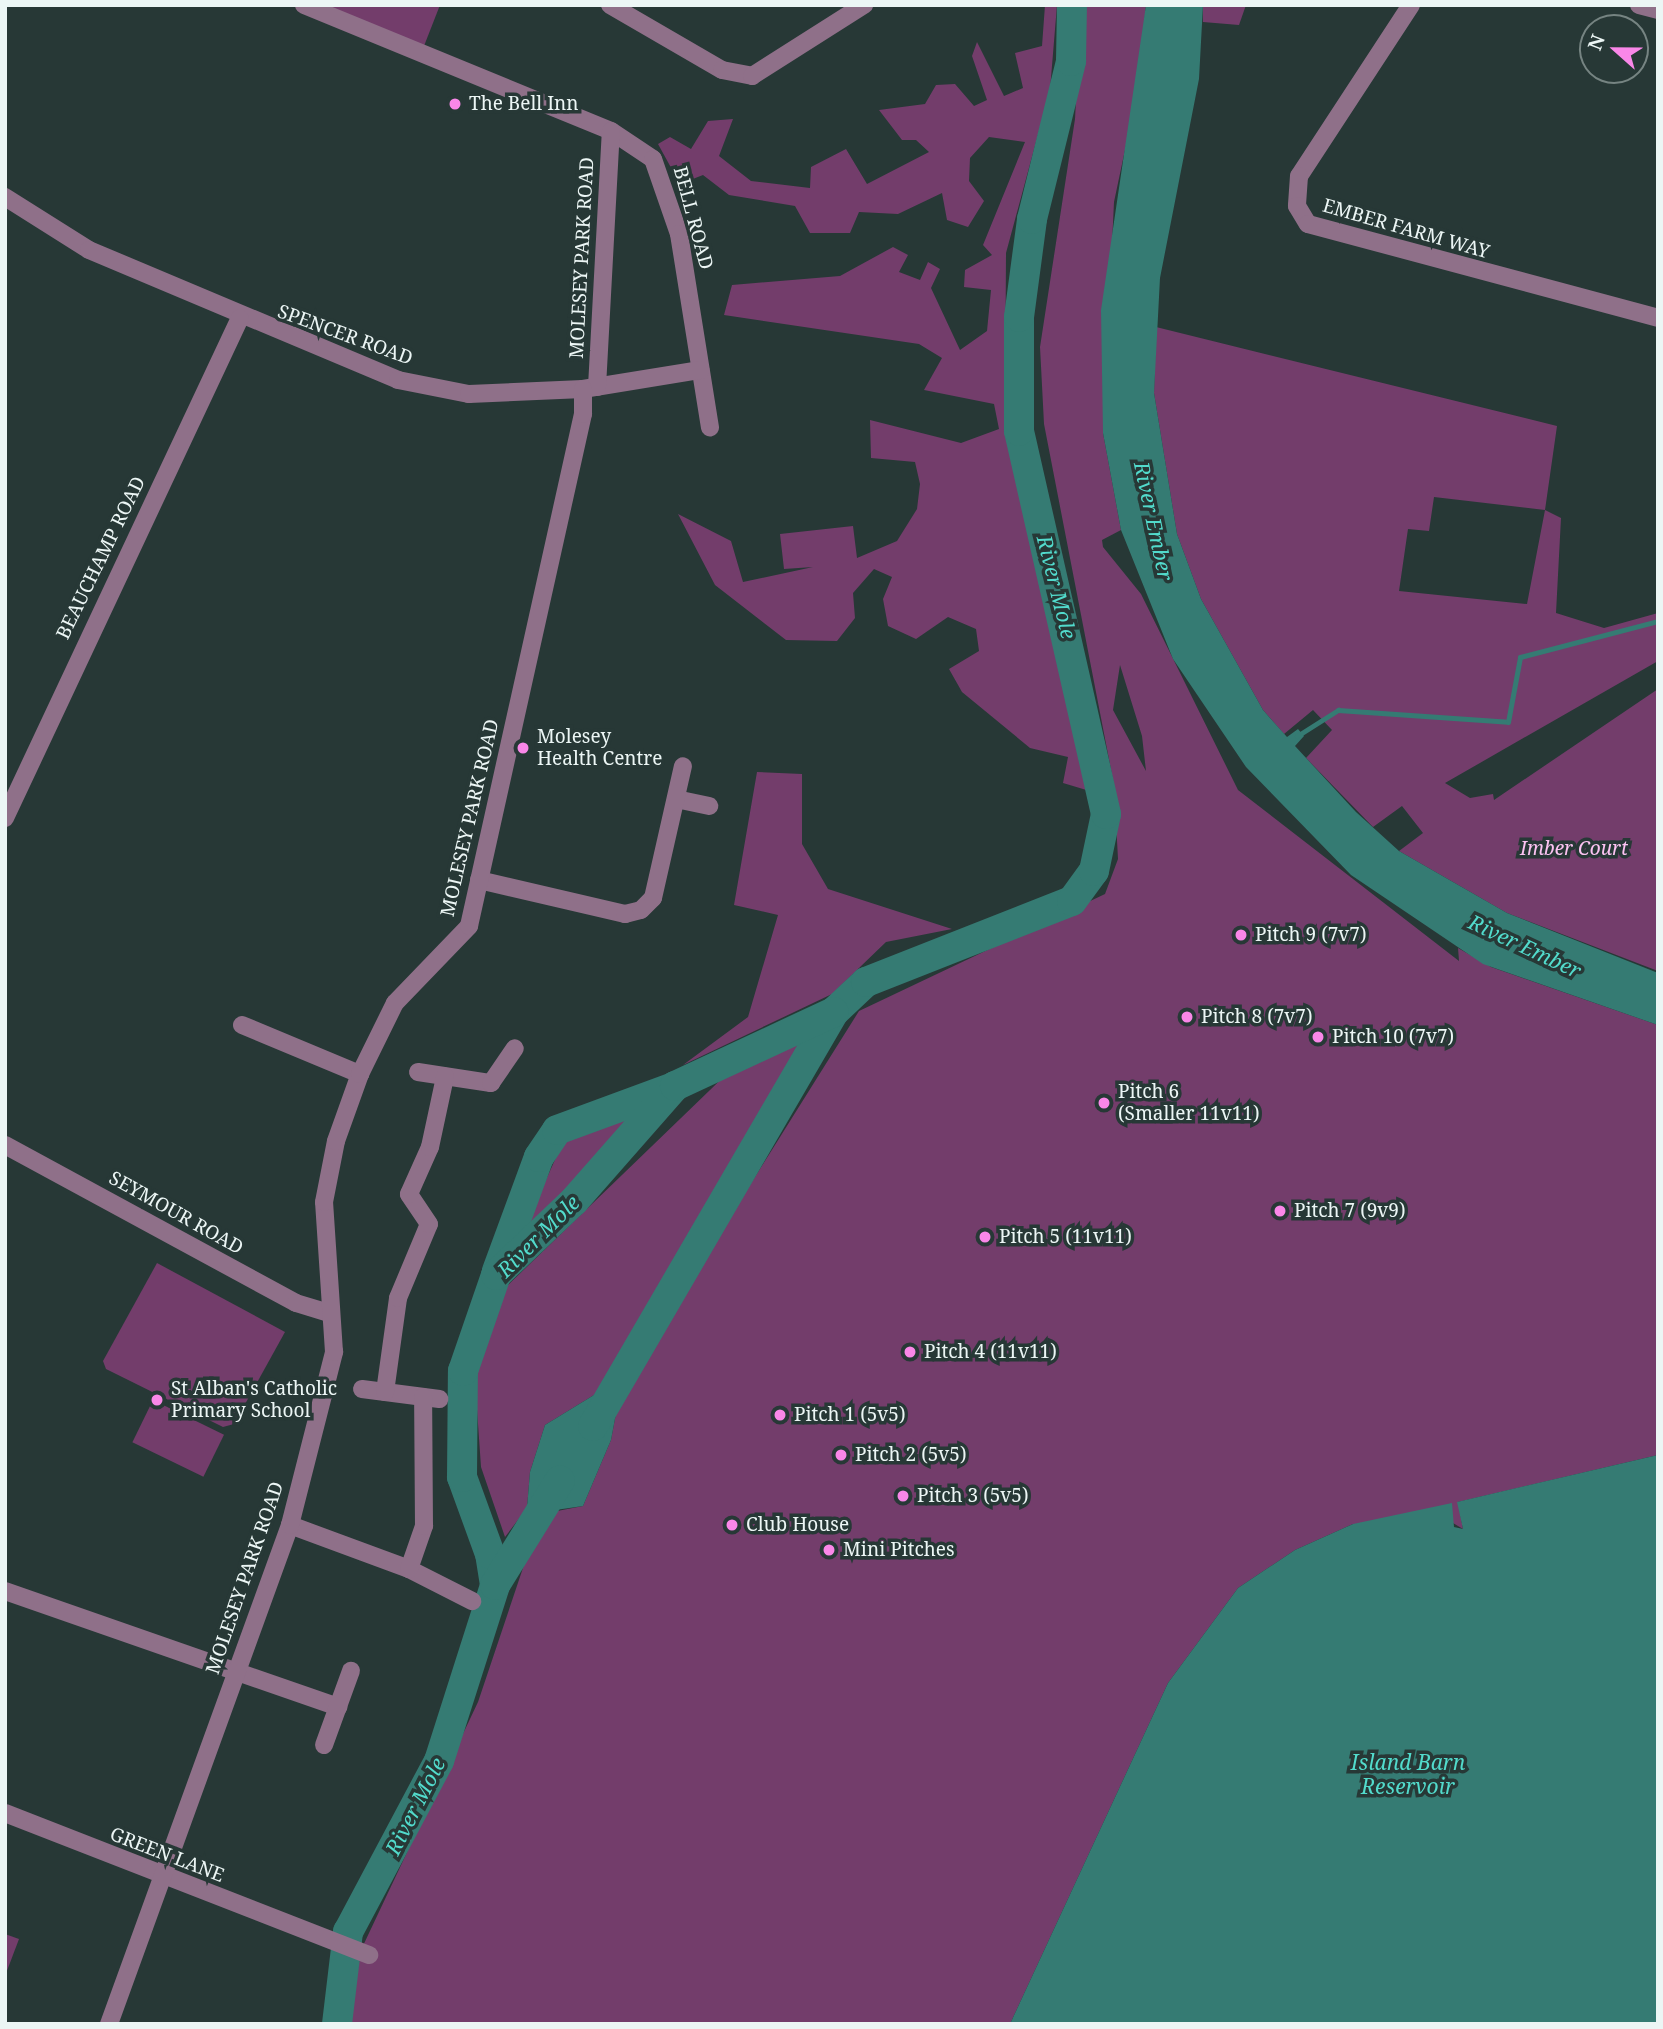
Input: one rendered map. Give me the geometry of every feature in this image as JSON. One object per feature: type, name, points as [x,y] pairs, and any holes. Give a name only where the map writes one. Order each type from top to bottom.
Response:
[{"type":"street","name":"BELL ROAD","points":[[304,5],[611,131],[645,151],[662,175],[695,315],[700,370],[710,428]]},
{"type":"street","points":[[611,5],[722,70],[745,76],[864,5]]},
{"type":"street","name":"EMBER FARM WAY","points":[[1411,5],[1298,176],[1297,206],[1308,224],[1658,318]]},
{"type":"street","points":[[1639,5],[1658,10]]},
{"type":"street","name":"MOLESEY PARK ROAD","points":[[109,2024],[167,1878],[234,1669],[290,1525],[334,1352],[329,1313],[324,1202],[360,1074],[395,1003],[469,926],[590,388],[611,131]]},
{"type":"street","name":"SPENCER ROAD","points":[[5,197],[79,245],[240,318],[398,380],[469,394],[590,388],[700,370]]},
{"type":"street","name":"BEAUCHAMP ROAD","points":[[5,818],[240,318]]},
{"type":"street","points":[[479,880],[625,914],[641,910],[653,898],[684,766]]},
{"type":"street","points":[[676,799],[709,806]]},
{"type":"street","points":[[242,1025],[360,1074]]},
{"type":"street","points":[[418,1072],[491,1083],[515,1048]]},
{"type":"street","points":[[385,1392],[398,1298],[429,1224],[409,1194],[430,1147],[445,1077]]},
{"type":"street","name":"SEYMOUR ROAD","points":[[5,1144],[296,1303],[329,1313]]},
{"type":"street","points":[[362,1389],[431,1398],[424,1526],[410,1569]]},
{"type":"street","points":[[290,1525],[410,1569],[472,1601]]},
{"type":"street","points":[[5,1591],[338,1707]]},
{"type":"street","points":[[324,1745],[351,1671]]},
{"type":"street","name":"GREEN LANE","points":[[5,1814],[314,1935],[365,1952]]},
{"type":"green space","points":[[314,5],[440,5],[424,46]]},
{"type":"green space","points":[[1045,5],[1057,5],[1050,90],[1006,253],[1005,418],[1093,792],[1063,783],[1068,757],[1030,748],[962,692],[949,669],[979,651],[976,629],[948,617],[916,639],[888,626],[883,599],[892,577],[874,569],[853,593],[855,618],[837,641],[786,640],[715,585],[678,514],[731,541],[743,582],[813,567],[784,569],[780,534],[853,526],[857,558],[897,541],[917,509],[920,484],[915,462],[871,458],[870,420],[961,443],[999,429],[994,404],[924,390],[942,358],[919,344],[724,315],[732,285],[840,276],[893,247],[908,255],[899,272],[920,280],[928,262],[940,269],[931,288],[960,350],[987,331],[991,290],[964,287],[965,270],[992,255],[983,245],[1025,142],[989,137],[970,158],[969,181],[984,201],[968,227],[947,220],[942,193],[898,214],[859,212],[850,233],[810,233],[795,206],[729,195],[703,175],[680,184],[658,144],[670,137],[691,149],[708,121],[733,119],[719,156],[751,181],[810,188],[811,167],[846,149],[867,184],[929,152],[916,140],[902,140],[879,110],[925,104],[936,85],[955,84],[974,106],[987,100],[972,56],[977,42],[1004,96],[1023,88],[1015,53],[1042,46]]},
{"type":"green space","points":[[1081,5],[1146,5],[1138,88],[1114,202],[1103,433],[1121,530],[1102,540],[1103,547],[1141,594],[1238,790],[1459,961],[1458,948],[1491,967],[1658,1025],[1658,1455],[1458,1502],[1463,1529],[1453,1523],[1353,1524],[1295,1550],[1238,1588],[1168,1683],[1010,2024],[349,2024],[361,1950],[478,1702],[527,1556],[552,1512],[583,1506],[611,1440],[620,1392],[859,1011],[1105,894],[1118,859],[1114,785],[1044,424],[1040,347],[1075,119]],"holes":[[[1120,665],[1142,736],[1146,771],[1113,710]]]},
{"type":"green space","points":[[1203,5],[1246,5],[1239,25],[1203,22]]},
{"type":"green space","name":"Imber Court","points":[[1156,327],[1557,426],[1545,510],[1561,518],[1556,613],[1604,628],[1658,613],[1658,661],[1445,783],[1470,798],[1493,794],[1494,800],[1658,689],[1658,971],[1507,913],[1399,851],[1423,833],[1402,806],[1373,827],[1306,758],[1332,730],[1313,710],[1284,734],[1263,710],[1201,599],[1177,534],[1154,393]],"holes":[[[1434,497],[1545,510],[1527,604],[1399,591],[1408,529],[1429,531]]]},
{"type":"green space","points":[[757,772],[802,774],[802,844],[828,889],[952,929],[886,942],[832,994],[683,1065],[748,1017],[778,915],[734,905]]},
{"type":"green space","points":[[811,1034],[776,1083],[737,1162],[607,1387],[545,1425],[530,1472],[527,1508],[505,1537],[481,1467],[476,1395],[478,1352],[506,1287],[739,1062]]},
{"type":"green space","points":[[649,1106],[517,1244],[563,1142]]},
{"type":"green space","points":[[157,1263],[285,1332],[234,1424],[223,1427],[106,1369],[103,1361]]},
{"type":"green space","points":[[153,1400],[224,1435],[203,1477],[132,1442]]},
{"type":"green space","points":[[5,1934],[19,1939],[5,1976]]},
{"type":"water","name":"River Ember","points":[[1146,5],[1203,5],[1199,79],[1160,278],[1154,393],[1177,534],[1201,599],[1263,710],[1287,737],[1298,729],[1304,736],[1295,746],[1356,812],[1399,851],[1507,913],[1658,973],[1658,1025],[1483,964],[1351,875],[1246,767],[1173,659],[1121,530],[1103,433],[1101,310]]},
{"type":"water","points":[[607,1387],[620,1392],[611,1440],[583,1506],[535,1513],[527,1508],[530,1472],[545,1425]]},
{"type":"water","name":"Island Barn Reservoir","points":[[1658,1455],[1658,2024],[1010,2024],[1168,1683],[1238,1588],[1295,1550],[1353,1524],[1452,1503],[1454,1527],[1463,1529],[1457,1502]]},
{"type":"waterway","name":"River Mole","points":[[593,1426],[834,1012],[866,982],[1072,901],[1094,871],[1106,814],[1019,431],[1019,317],[1032,219],[1071,61],[1072,5]]},
{"type":"waterway","points":[[1297,736],[1338,710],[1508,722],[1520,657],[1658,621]]},
{"type":"waterway","name":"River Mole","points":[[495,1585],[490,1554],[462,1477],[463,1371],[496,1275],[574,1201],[675,1086],[834,1012]]},
{"type":"waterway","points":[[497,1271],[539,1157],[557,1130],[674,1087]]},
{"type":"waterway","name":"River Mole","points":[[337,2024],[348,1932],[439,1761],[495,1585],[560,1480]]},
{"type":"place","name":"The Bell Inn","points":[[455,104]]},
{"type":"place","name":"Molesey Health Centre","points":[[523,748]]},
{"type":"place","name":"Pitch 9 (7v7)","points":[[1241,935]]},
{"type":"place","name":"Pitch 8 (7v7)","points":[[1187,1017]]},
{"type":"place","name":"Pitch 10 (7v7)","points":[[1318,1037]]},
{"type":"place","name":"Pitch 6 (Smaller 11v11)","points":[[1104,1103]]},
{"type":"place","name":"Pitch 7 (9v9)","points":[[1280,1211]]},
{"type":"place","name":"Pitch 5 (11v11)","points":[[985,1237]]},
{"type":"place","name":"Pitch 4 (11v11)","points":[[910,1352]]},
{"type":"place","name":"St Alban's Catholic Primary School","points":[[157,1400]]},
{"type":"place","name":"Pitch 1 (5v5)","points":[[780,1415]]},
{"type":"place","name":"Pitch 2 (5v5)","points":[[841,1455]]},
{"type":"place","name":"Pitch 3 (5v5)","points":[[903,1496]]},
{"type":"place","name":"Club House","points":[[732,1525]]},
{"type":"place","name":"Mini Pitches","points":[[829,1550]]}]
